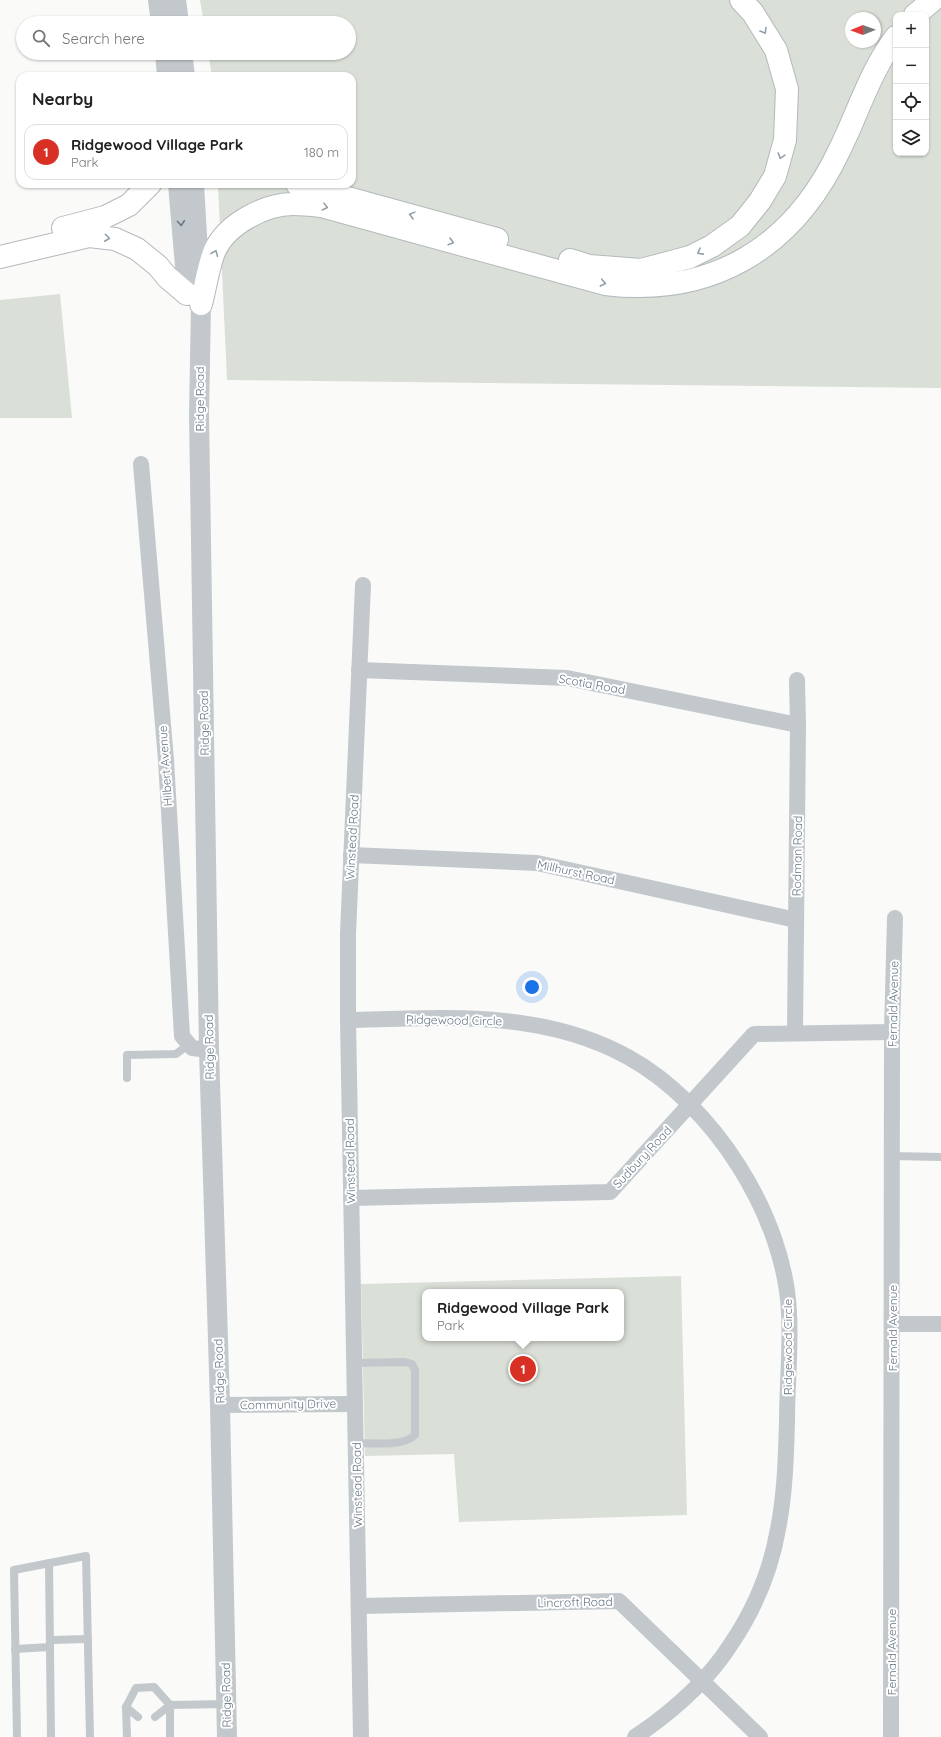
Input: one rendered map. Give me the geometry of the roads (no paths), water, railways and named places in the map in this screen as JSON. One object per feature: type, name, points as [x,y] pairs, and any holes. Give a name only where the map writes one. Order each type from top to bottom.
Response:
[{"type":"highway","points":[[312,188],[589,266],[641,270],[690,257],[712,246],[740,226],[745,220],[760,201],[775,176],[785,140],[787,89],[776,50],[753,12],[741,0]]},
{"type":"highway","points":[[919,12],[933,0]]},
{"type":"highway","points":[[0,256],[89,236],[115,238],[137,249],[194,299],[215,250],[229,231],[246,218],[269,208],[292,204],[321,206],[605,284],[628,287],[659,286],[682,283],[730,266],[757,252],[791,225],[808,204],[839,152],[879,63],[893,42]]},
{"type":"highway","points":[[0,245],[105,217],[129,206],[146,188]]},
{"type":"street","points":[[163,16],[167,1]]},
{"type":"street","points":[[167,1],[175,16]]},
{"type":"street","points":[[166,60],[167,72]]},
{"type":"street","points":[[183,60],[184,72]]},
{"type":"street","name":"Ridge Road","points":[[179,188],[194,299],[199,356],[209,1050],[220,1405],[227,1737]]},
{"type":"street","name":"Ridge Road","points":[[194,188],[194,299]]},
{"type":"street","name":"Hilbert Avenue","points":[[141,464],[166,760],[182,1036],[188,1045]]},
{"type":"street","name":"Winstead Road","points":[[361,1737],[348,1020],[348,934],[363,586]]},
{"type":"street","name":"Scotia Road","points":[[359,670],[567,678],[798,725]]},
{"type":"street","name":"Rodman Road","points":[[795,1033],[798,725],[797,680]]},
{"type":"street","name":"Millhurst Road","points":[[352,855],[537,862],[796,920]]},
{"type":"street","name":"Fernald Avenue","points":[[891,1737],[892,1032],[895,918]]},
{"type":"street","name":"Ridgewood Circle","points":[[348,1020],[475,1018],[505,1020],[542,1026],[578,1036],[608,1047],[629,1058],[672,1089],[717,1133],[756,1194],[771,1231],[782,1266],[789,1313],[785,1464],[778,1530],[763,1581],[749,1613],[731,1644],[702,1682],[669,1712],[635,1737]]},
{"type":"street","name":"Sudbury Road","points":[[351,1198],[610,1192],[754,1034],[892,1032]]},
{"type":"street","points":[[188,1045],[192,1048],[209,1050]]},
{"type":"street","points":[[892,1324],[941,1324]]},
{"type":"street","name":"Community Drive","points":[[220,1405],[355,1404]]},
{"type":"street","name":"Lincroft Road","points":[[359,1606],[619,1601],[760,1737]]},
{"type":"lane","points":[[127,1078],[127,1055],[176,1054],[188,1045]]},
{"type":"lane","points":[[892,1156],[941,1157]]},
{"type":"lane","points":[[354,1363],[405,1362],[412,1364],[415,1370],[416,1405],[415,1434],[410,1440],[401,1442],[356,1443]]},
{"type":"lane","points":[[17,1737],[14,1570],[86,1556],[90,1737]]},
{"type":"lane","points":[[49,1564],[51,1737]]},
{"type":"lane","points":[[15,1649],[88,1639]]},
{"type":"lane","points":[[127,1737],[126,1707],[136,1688],[154,1687],[170,1705],[170,1737]]},
{"type":"lane","points":[[126,1707],[137,1698]]},
{"type":"lane","points":[[154,1698],[170,1705],[226,1704]]},
{"type":"lane","points":[[155,1713],[170,1705]]},
{"type":"lane","points":[[126,1707],[137,1713]]},
{"type":"place","name":"Ridgewood Village Park","points":[[523,1369]]}]
